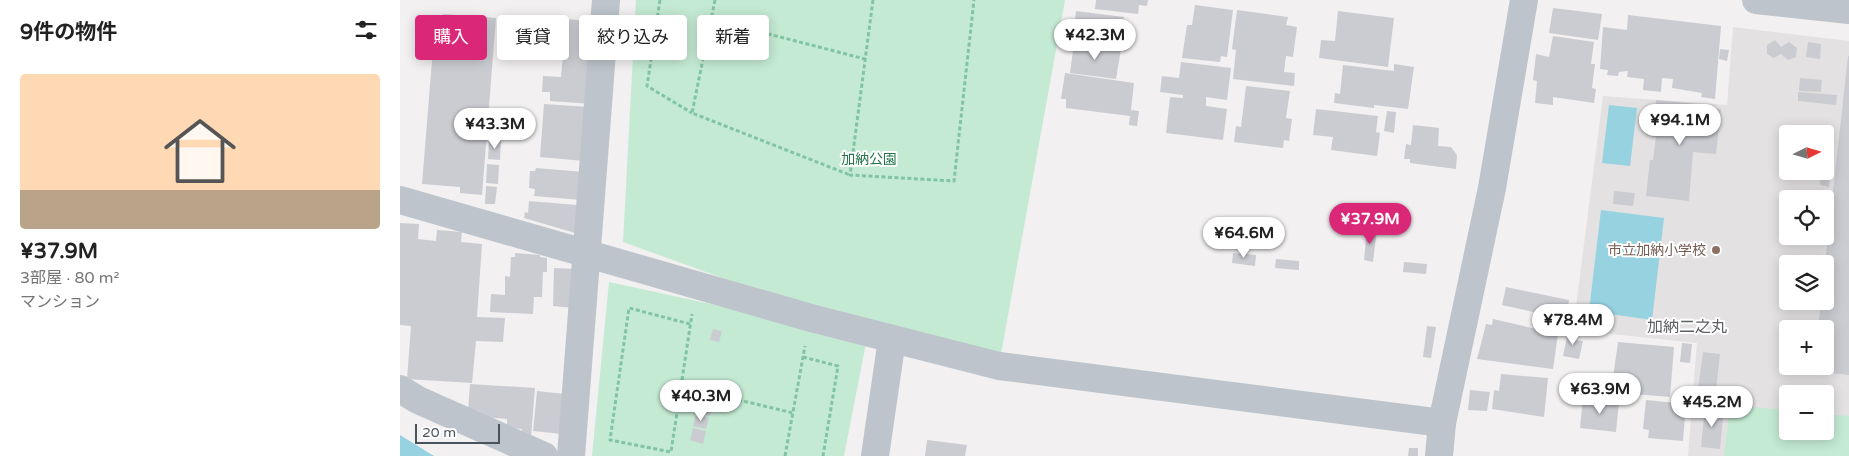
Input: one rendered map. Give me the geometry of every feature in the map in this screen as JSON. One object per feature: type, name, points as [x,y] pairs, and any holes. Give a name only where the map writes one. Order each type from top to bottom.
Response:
[{"type":"street","points":[[571,456],[606,0]]},
{"type":"street","points":[[1439,456],[1442,423],[1492,188],[1524,0]]},
{"type":"street","points":[[1756,0],[1839,6]]},
{"type":"street","points":[[400,200],[810,318],[998,366],[1442,423]]},
{"type":"street","points":[[875,456],[892,339]]},
{"type":"street","points":[[400,390],[418,400],[544,456]]},
{"type":"path","points":[[660,0],[647,86],[692,113],[850,175],[954,181],[974,0]]},
{"type":"path","points":[[712,15],[715,0]]},
{"type":"path","points":[[850,175],[873,0]]},
{"type":"path","points":[[769,34],[865,59]]},
{"type":"path","points":[[692,113],[703,60]]},
{"type":"path","points":[[690,324],[629,308],[610,440],[671,452],[693,308]]},
{"type":"path","points":[[785,456],[810,318]]},
{"type":"path","points":[[803,357],[838,366],[823,456]]},
{"type":"path","points":[[681,386],[793,413]]},
{"type":"shaded area","name":"市立加納小学校","points":[[1733,27],[1849,41],[1849,456],[1688,456],[1697,343],[1573,330],[1603,96],[1727,105]]},
{"type":"green space","name":"加納公園","points":[[636,0],[1065,0],[1001,354],[803,307],[623,242],[633,60],[687,60],[687,15],[635,15]]},
{"type":"green space","points":[[609,282],[734,309],[866,343],[844,456],[592,456]]},
{"type":"green space","points":[[1730,405],[1779,409],[1779,440],[1834,440],[1834,415],[1849,416],[1849,456],[1724,456]]},
{"type":"water","points":[[1609,105],[1637,108],[1630,166],[1602,163]]},
{"type":"water","points":[[1601,210],[1664,218],[1652,320],[1589,311]]},
{"type":"water","points":[[400,435],[434,456],[400,456]]},
{"type":"building","points":[[1096,0],[1148,0],[1147,6],[1139,5],[1138,14],[1095,9]]},
{"type":"building","points":[[1195,5],[1233,10],[1227,57],[1221,56],[1220,62],[1182,58],[1187,25],[1192,25]]},
{"type":"building","points":[[1553,8],[1602,14],[1598,40],[1549,33]]},
{"type":"building","points":[[1237,10],[1288,17],[1286,25],[1297,27],[1293,57],[1286,56],[1284,72],[1295,73],[1294,86],[1233,79],[1236,50],[1232,49]]},
{"type":"building","points":[[1076,11],[1124,17],[1120,43],[1073,36]]},
{"type":"building","points":[[1338,11],[1394,18],[1388,67],[1319,58],[1321,40],[1335,41]]},
{"type":"building","points":[[1628,15],[1721,26],[1715,99],[1701,97],[1702,93],[1672,88],[1673,79],[1662,78],[1661,92],[1643,90],[1644,79],[1627,77],[1628,71],[1619,72],[1618,76],[1607,75],[1608,70],[1600,69],[1603,27],[1627,30]]},
{"type":"building","points":[[487,17],[496,18],[482,195],[460,193],[460,187],[422,184],[432,60],[487,60]]},
{"type":"building","points":[[569,19],[579,20],[579,60],[596,60],[592,104],[550,101],[550,92],[542,92],[543,76],[561,77],[562,60],[569,60]]},
{"type":"building","points":[[1553,36],[1594,42],[1591,64],[1595,64],[1592,88],[1596,89],[1594,103],[1553,97],[1553,105],[1535,103],[1537,81],[1533,80],[1536,54],[1549,57]]},
{"type":"building","points":[[1775,40],[1781,47],[1789,42],[1797,48],[1796,57],[1788,60],[1781,54],[1774,58],[1767,54],[1767,45]]},
{"type":"building","points":[[1808,42],[1821,44],[1820,59],[1806,57]]},
{"type":"building","points":[[1074,43],[1121,49],[1116,79],[1070,73]]},
{"type":"building","points":[[1720,49],[1729,50],[1727,61],[1719,59]]},
{"type":"building","points":[[1849,56],[1849,375],[1834,373],[1834,320],[1819,320],[1820,310],[1834,310],[1834,255],[1826,255],[1827,245],[1834,245],[1833,190]]},
{"type":"building","points":[[1181,62],[1231,68],[1227,100],[1206,97],[1206,106],[1227,109],[1223,140],[1166,133],[1170,97],[1183,98],[1183,95],[1160,92],[1162,76],[1179,78]]},
{"type":"building","points":[[1394,64],[1414,67],[1408,109],[1374,105],[1374,108],[1334,103],[1335,93],[1340,94],[1343,65],[1394,71]]},
{"type":"building","points":[[1065,73],[1134,83],[1131,110],[1139,111],[1137,126],[1129,125],[1130,116],[1066,108],[1066,99],[1061,99]]},
{"type":"building","points":[[1800,78],[1822,80],[1821,92],[1799,91]]},
{"type":"building","points":[[1246,86],[1290,91],[1286,118],[1292,119],[1289,141],[1284,140],[1283,148],[1234,142],[1236,126],[1241,127]]},
{"type":"building","points":[[1798,92],[1837,95],[1836,105],[1798,101]]},
{"type":"building","points":[[1656,100],[1707,105],[1706,108],[1721,109],[1716,154],[1693,152],[1689,201],[1646,196],[1650,160],[1653,160],[1656,137],[1652,137]]},
{"type":"building","points":[[544,104],[589,107],[584,161],[540,157]]},
{"type":"building","points":[[1316,109],[1378,116],[1376,132],[1380,133],[1377,156],[1331,150],[1333,137],[1313,135]]},
{"type":"building","points":[[1387,111],[1396,112],[1394,133],[1384,131]]},
{"type":"building","points":[[1413,125],[1439,128],[1438,146],[1451,147],[1457,155],[1456,169],[1410,163],[1410,159],[1404,159],[1406,144],[1411,145]]},
{"type":"building","points":[[489,139],[501,140],[500,160],[488,159]]},
{"type":"building","points":[[487,164],[499,165],[498,184],[486,183]]},
{"type":"building","points":[[536,168],[584,172],[581,200],[534,196],[535,189],[529,188],[530,171],[535,171]]},
{"type":"building","points":[[1820,180],[1830,180],[1829,187],[1820,185]]},
{"type":"building","points":[[486,186],[497,187],[495,204],[485,204]]},
{"type":"building","points":[[1614,191],[1635,193],[1633,206],[1613,204]]},
{"type":"building","points":[[529,201],[577,205],[575,233],[524,218],[525,212],[528,213]]},
{"type":"building","points":[[1362,203],[1379,205],[1377,222],[1360,220]]},
{"type":"building","points":[[400,223],[419,224],[418,239],[436,241],[437,230],[462,232],[461,242],[482,244],[477,317],[505,318],[503,342],[476,341],[472,383],[407,379],[411,326],[400,325]]},
{"type":"building","points":[[1367,228],[1377,229],[1373,262],[1364,260]]},
{"type":"building","points":[[515,253],[540,255],[540,257],[547,258],[547,272],[543,272],[542,297],[534,297],[533,314],[490,312],[491,294],[505,295],[505,276],[510,277],[511,257],[515,257]]},
{"type":"building","points":[[1233,253],[1256,255],[1255,266],[1232,263]]},
{"type":"building","points":[[1276,259],[1299,261],[1299,270],[1275,268]]},
{"type":"building","points":[[1404,262],[1427,264],[1426,274],[1403,272]]},
{"type":"building","points":[[554,268],[575,269],[574,308],[553,306]]},
{"type":"building","points":[[1506,287],[1569,300],[1565,319],[1502,305]]},
{"type":"building","points":[[1493,319],[1558,334],[1553,369],[1477,359],[1486,324],[1492,325]]},
{"type":"building","points":[[1427,326],[1436,327],[1431,358],[1423,357]]},
{"type":"building","points":[[713,329],[722,331],[719,342],[710,340]]},
{"type":"building","points":[[1568,332],[1578,334],[1576,340],[1583,341],[1579,359],[1563,356]]},
{"type":"building","points":[[1618,342],[1674,347],[1670,397],[1611,392]]},
{"type":"building","points":[[1682,343],[1692,344],[1690,363],[1680,362]]},
{"type":"building","points":[[1703,352],[1720,354],[1716,391],[1698,389]]},
{"type":"building","points":[[1501,374],[1548,378],[1544,417],[1492,409],[1494,390],[1499,391]]},
{"type":"building","points":[[470,384],[535,388],[531,437],[522,433],[522,429],[507,428],[507,419],[484,417],[479,415],[479,411],[468,411]]},
{"type":"building","points":[[1470,390],[1490,392],[1487,411],[1468,410]]},
{"type":"building","points":[[537,391],[565,394],[562,434],[533,431]]},
{"type":"building","points":[[1583,398],[1619,401],[1616,432],[1580,428]]},
{"type":"building","points":[[1646,400],[1686,404],[1683,441],[1648,438],[1649,430],[1643,429]]},
{"type":"building","points":[[701,401],[714,405],[710,416],[698,413]]},
{"type":"building","points":[[1705,406],[1724,408],[1720,449],[1701,447]]},
{"type":"building","points":[[696,414],[709,418],[706,429],[693,426]]},
{"type":"building","points":[[693,428],[706,431],[703,444],[690,440]]},
{"type":"building","points":[[927,440],[967,445],[965,456],[925,456]]},
{"type":"building","points":[[1409,448],[1418,448],[1418,456],[1408,456]]},
{"type":"place","name":"市立加納小学校","points":[[1716,250]]},
{"type":"district","name":"加納二之丸","points":[[1687,326]]}]
